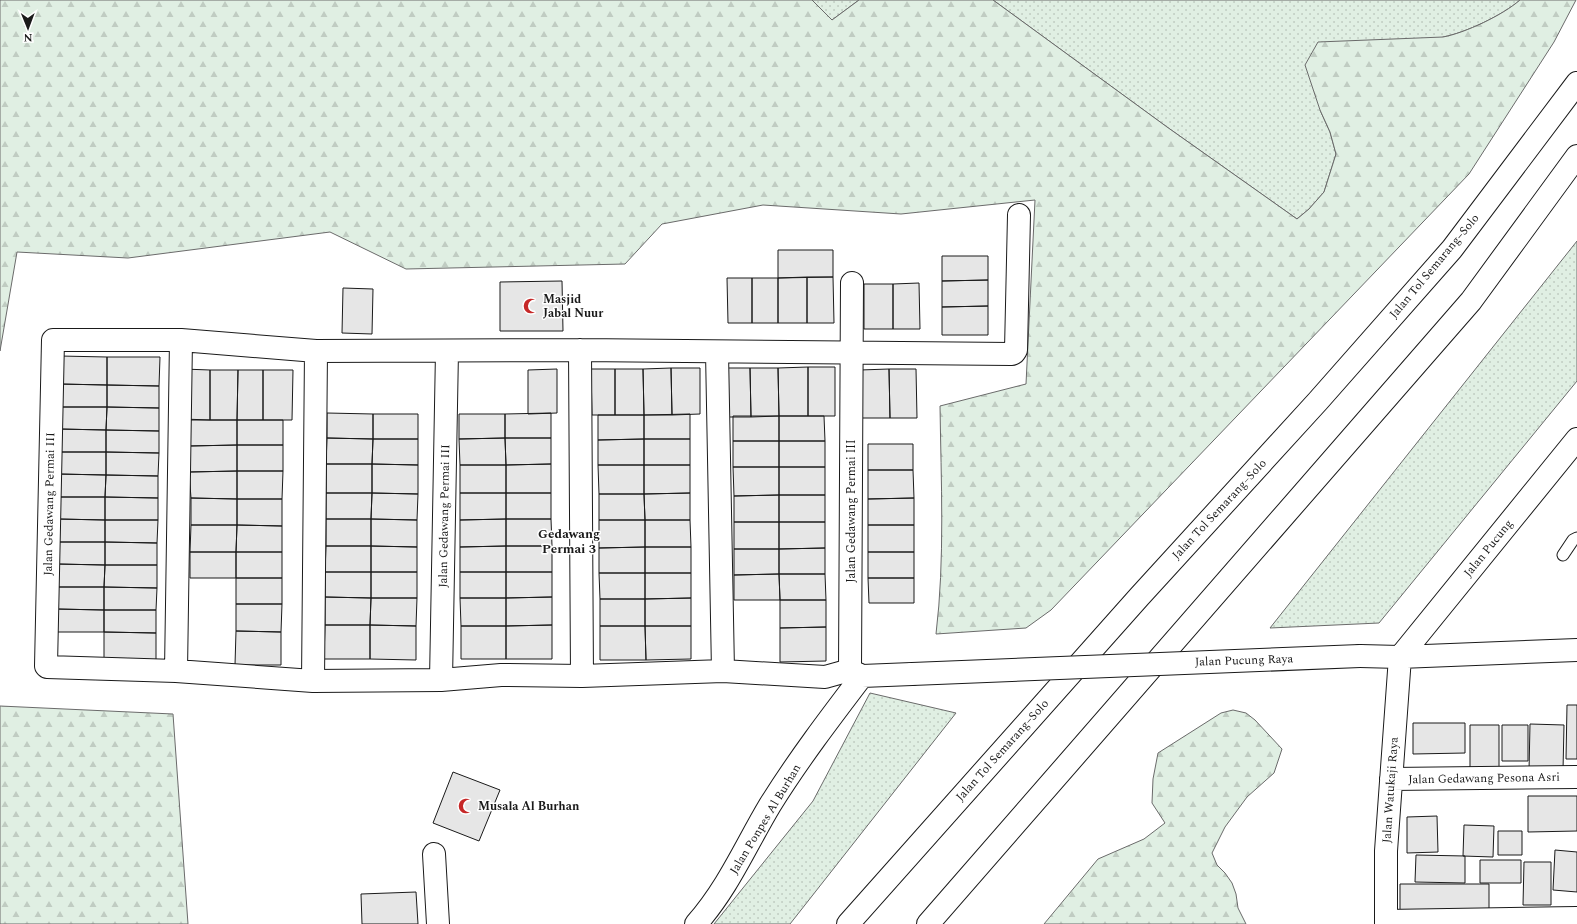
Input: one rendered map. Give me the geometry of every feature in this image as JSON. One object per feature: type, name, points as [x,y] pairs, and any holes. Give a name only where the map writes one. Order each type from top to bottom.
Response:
[{"type":"main road","name":"Jalan Tol Semarang–Solo","points":[[848,924],[1144,591],[1318,401],[1446,255],[1577,83]]},
{"type":"main road","points":[[928,924],[1471,301],[1577,156]]},
{"type":"main road","name":"Jalan Gedawang Permai III","points":[[912,674],[856,673],[825,677],[723,671],[582,676],[501,675],[441,680],[314,681],[176,670],[47,667],[53,340],[181,340],[316,351],[580,350],[1014,353],[1019,215]]},
{"type":"main road","name":"Jalan Gedawang Permai III","points":[[852,282],[856,673]]},
{"type":"main road","points":[[176,670],[181,340]]},
{"type":"main road","points":[[580,350],[582,676]]},
{"type":"main road","points":[[314,681],[316,351]]},
{"type":"main road","name":"Jalan Gedawang Permai III","points":[[441,680],[447,351]]},
{"type":"main road","points":[[717,352],[723,671]]},
{"type":"main road","name":"Jalan Pucung","points":[[1400,657],[1577,439]]},
{"type":"main road","name":"Jalan Pucung Raya","points":[[912,674],[1360,656],[1400,657],[1577,650]]},
{"type":"main road","name":"Jalan Watukaji Raya","points":[[1386,923],[1386,851],[1400,657]]},
{"type":"main road","name":"Jalan Ponpes Al Burhan","points":[[696,924],[710,908],[738,864],[770,806],[856,673]]},
{"type":"main road","name":"Jalan Gedawang Pesona Asri","points":[[1391,779],[1577,777]]},
{"type":"main road","points":[[434,854],[438,924]]},
{"type":"main road","points":[[1386,923],[1577,918]]},
{"type":"lane","points":[[1563,555],[1573,540],[1577,538]]},
{"type":"green space","points":[[0,0],[812,0],[832,20],[859,0],[993,0],[1167,127],[1297,219],[1309,209],[1324,192],[1336,154],[1330,132],[1320,110],[1305,65],[1318,42],[1443,37],[1462,32],[1483,23],[1504,12],[1520,0],[1576,0],[1554,42],[1469,174],[1051,610],[1026,628],[936,634],[941,578],[942,491],[940,406],[1026,384],[1035,200],[901,214],[763,205],[662,224],[625,264],[406,269],[330,232],[128,258],[17,252],[0,351]]},
{"type":"green space","points":[[812,0],[859,0],[832,20]]},
{"type":"green space","points":[[993,0],[1520,0],[1504,12],[1483,23],[1462,32],[1443,37],[1320,110],[1330,132],[1336,154],[1324,192],[1309,209],[1297,219],[1167,127]]},
{"type":"green space","points":[[1577,241],[1577,381],[1379,623],[1270,628]]},
{"type":"green space","points":[[870,693],[956,713],[790,924],[714,924],[813,801]]},
{"type":"green space","points":[[0,706],[173,714],[188,924],[0,924]]},
{"type":"green space","points":[[1233,710],[1246,713],[1255,720],[1282,749],[1274,773],[1247,797],[1225,827],[1212,853],[1217,865],[1232,883],[1236,894],[1238,908],[1246,924],[1044,924],[1098,859],[1144,839],[1165,823],[1152,803],[1153,779],[1158,753],[1221,713]]},
{"type":"building","points":[[778,250],[833,250],[833,277],[778,278]]},
{"type":"building","points":[[942,256],[988,256],[988,280],[942,281]]},
{"type":"building","points":[[807,277],[833,277],[834,323],[807,323]]},
{"type":"building","points":[[807,277],[807,323],[778,323],[778,278]]},
{"type":"building","points":[[727,278],[752,278],[752,323],[728,323]]},
{"type":"building","points":[[752,278],[778,278],[778,323],[752,323]]},
{"type":"building","points":[[988,280],[988,306],[942,307],[942,281]]},
{"type":"building","name":"Masjid Jabal Nuur","points":[[562,281],[563,331],[500,331],[500,282]]},
{"type":"building","points":[[919,283],[920,329],[893,329],[893,284]]},
{"type":"building","points":[[864,284],[893,284],[893,329],[864,329]]},
{"type":"building","points":[[343,288],[373,289],[372,334],[342,333]]},
{"type":"building","points":[[988,306],[988,335],[942,335],[942,307]]},
{"type":"building","points":[[60,356],[107,357],[107,385],[59,384]]},
{"type":"building","points":[[107,357],[160,357],[159,386],[107,385]]},
{"type":"building","points":[[808,367],[835,367],[835,416],[808,416]]},
{"type":"building","points":[[808,367],[808,416],[779,416],[778,368]]},
{"type":"building","points":[[671,368],[700,368],[700,414],[672,415]]},
{"type":"building","points":[[671,368],[672,415],[644,415],[643,369]]},
{"type":"building","points":[[722,368],[750,368],[751,417],[723,417]]},
{"type":"building","points":[[750,368],[778,368],[779,416],[751,417]]},
{"type":"building","points":[[183,369],[210,370],[210,420],[183,419]]},
{"type":"building","points":[[557,369],[557,413],[528,414],[528,370]]},
{"type":"building","points":[[591,369],[615,369],[615,415],[592,415]]},
{"type":"building","points":[[615,369],[643,369],[644,415],[615,415]]},
{"type":"building","points":[[889,369],[890,418],[860,418],[860,370]]},
{"type":"building","points":[[889,369],[916,369],[917,418],[890,418]]},
{"type":"building","points":[[210,370],[238,370],[237,420],[210,420]]},
{"type":"building","points":[[238,370],[263,370],[263,420],[237,420]]},
{"type":"building","points":[[263,370],[293,370],[292,420],[263,420]]},
{"type":"building","points":[[59,384],[107,385],[107,407],[59,407]]},
{"type":"building","points":[[107,385],[159,386],[159,408],[107,407]]},
{"type":"building","points":[[59,407],[107,407],[106,430],[59,429]]},
{"type":"building","points":[[107,407],[159,408],[159,431],[106,430]]},
{"type":"building","points":[[327,413],[373,414],[373,439],[327,438]]},
{"type":"building","points":[[551,413],[551,438],[505,438],[505,414]]},
{"type":"building","points":[[373,414],[418,414],[418,439],[373,439]]},
{"type":"building","points":[[459,414],[505,414],[505,438],[459,439]]},
{"type":"building","points":[[690,414],[690,439],[644,439],[644,415]]},
{"type":"building","points":[[598,415],[644,415],[644,439],[598,440]]},
{"type":"building","points":[[733,416],[779,416],[779,441],[733,441]]},
{"type":"building","points":[[779,416],[824,416],[825,441],[779,441]]},
{"type":"building","points":[[187,420],[237,420],[237,445],[189,446]]},
{"type":"building","points":[[237,420],[283,420],[283,445],[237,445]]},
{"type":"building","points":[[59,429],[106,430],[106,452],[58,452]]},
{"type":"building","points":[[106,430],[159,431],[159,453],[106,452]]},
{"type":"building","points":[[327,438],[373,439],[372,464],[326,464]]},
{"type":"building","points":[[505,438],[551,438],[551,464],[506,465]]},
{"type":"building","points":[[505,438],[506,465],[460,465],[459,439]]},
{"type":"building","points":[[373,439],[418,439],[418,465],[372,464]]},
{"type":"building","points":[[644,439],[644,465],[598,465],[598,440]]},
{"type":"building","points":[[644,439],[690,439],[690,465],[644,465]]},
{"type":"building","points":[[733,441],[779,441],[779,467],[733,467]]},
{"type":"building","points":[[779,441],[825,441],[825,467],[779,467]]},
{"type":"building","points":[[868,444],[913,444],[913,470],[868,470]]},
{"type":"building","points":[[237,445],[237,471],[189,472],[189,446]]},
{"type":"building","points":[[237,445],[283,445],[283,471],[237,471]]},
{"type":"building","points":[[58,452],[106,452],[106,475],[58,474]]},
{"type":"building","points":[[106,452],[159,453],[158,476],[106,475]]},
{"type":"building","points":[[326,464],[372,464],[372,493],[326,493]]},
{"type":"building","points":[[372,464],[418,465],[418,494],[372,493]]},
{"type":"building","points":[[551,464],[551,493],[506,493],[506,465]]},
{"type":"building","points":[[460,465],[506,465],[506,493],[460,493]]},
{"type":"building","points":[[598,465],[644,465],[644,494],[599,494]]},
{"type":"building","points":[[644,465],[690,465],[690,493],[644,494]]},
{"type":"building","points":[[733,467],[779,467],[779,495],[734,496]]},
{"type":"building","points":[[779,467],[825,467],[825,495],[779,495]]},
{"type":"building","points":[[868,470],[913,470],[914,498],[868,499]]},
{"type":"building","points":[[237,471],[283,471],[282,499],[237,499]]},
{"type":"building","points":[[237,471],[237,499],[191,498],[189,472]]},
{"type":"building","points":[[58,474],[106,475],[105,497],[58,497]]},
{"type":"building","points":[[106,475],[158,476],[158,498],[105,497]]},
{"type":"building","points":[[326,493],[372,493],[371,519],[326,519]]},
{"type":"building","points":[[372,493],[418,494],[417,520],[371,519]]},
{"type":"building","points":[[460,493],[506,493],[506,519],[460,520]]},
{"type":"building","points":[[506,493],[551,493],[551,519],[506,519]]},
{"type":"building","points":[[690,493],[690,520],[645,520],[644,494]]},
{"type":"building","points":[[599,494],[644,494],[645,520],[599,520]]},
{"type":"building","points":[[779,495],[825,495],[825,522],[779,522]]},
{"type":"building","points":[[779,495],[779,522],[734,522],[734,496]]},
{"type":"building","points":[[58,497],[105,497],[105,520],[58,519]]},
{"type":"building","points":[[105,497],[158,498],[158,520],[105,520]]},
{"type":"building","points":[[191,498],[237,499],[237,525],[191,525]]},
{"type":"building","points":[[914,498],[914,525],[868,525],[868,499]]},
{"type":"building","points":[[237,499],[282,499],[282,526],[237,525]]},
{"type":"building","points":[[58,519],[105,520],[105,542],[57,542]]},
{"type":"building","points":[[326,519],[371,519],[371,546],[326,546]]},
{"type":"building","points":[[371,519],[417,520],[417,547],[371,546]]},
{"type":"building","points":[[506,519],[551,519],[552,546],[506,546]]},
{"type":"building","points":[[506,519],[506,546],[460,547],[460,520]]},
{"type":"building","points":[[105,520],[158,520],[157,543],[105,542]]},
{"type":"building","points":[[599,520],[645,520],[645,547],[599,548]]},
{"type":"building","points":[[645,520],[690,520],[691,547],[645,547]]},
{"type":"building","points":[[734,522],[779,522],[779,549],[734,549]]},
{"type":"building","points":[[779,522],[825,522],[825,548],[779,549]]},
{"type":"building","points":[[191,525],[237,525],[236,552],[190,552]]},
{"type":"building","points":[[237,525],[282,526],[282,552],[236,552]]},
{"type":"building","points":[[868,525],[914,525],[914,552],[868,552]]},
{"type":"building","points":[[57,542],[105,542],[105,565],[57,564]]},
{"type":"building","points":[[105,542],[157,543],[157,565],[105,565]]},
{"type":"building","points":[[326,546],[371,546],[371,572],[325,572]]},
{"type":"building","points":[[371,546],[417,547],[417,572],[371,572]]},
{"type":"building","points":[[506,546],[552,546],[552,572],[506,572]]},
{"type":"building","points":[[506,546],[506,572],[460,572],[460,547]]},
{"type":"building","points":[[645,547],[691,547],[691,573],[645,573]]},
{"type":"building","points":[[645,547],[645,573],[599,573],[599,548]]},
{"type":"building","points":[[825,548],[825,574],[779,574],[779,549]]},
{"type":"building","points":[[734,549],[779,549],[779,574],[734,575]]},
{"type":"building","points":[[190,552],[236,552],[236,578],[190,578]]},
{"type":"building","points":[[236,552],[282,552],[282,578],[236,578]]},
{"type":"building","points":[[868,552],[914,552],[914,578],[868,578]]},
{"type":"building","points":[[57,564],[105,565],[104,587],[57,587]]},
{"type":"building","points":[[105,565],[157,565],[157,588],[104,587]]},
{"type":"building","points":[[325,572],[371,572],[371,598],[325,597]]},
{"type":"building","points":[[371,572],[417,572],[417,598],[371,598]]},
{"type":"building","points":[[460,572],[506,572],[506,598],[460,598]]},
{"type":"building","points":[[506,572],[552,572],[552,597],[506,598]]},
{"type":"building","points":[[599,573],[645,573],[645,599],[600,599]]},
{"type":"building","points":[[645,573],[691,573],[691,598],[645,599]]},
{"type":"building","points":[[779,574],[825,574],[826,600],[780,600]]},
{"type":"building","points":[[779,574],[780,600],[734,600],[734,575]]},
{"type":"building","points":[[236,578],[282,578],[282,604],[236,604]]},
{"type":"building","points":[[868,578],[914,578],[914,603],[869,603]]},
{"type":"building","points":[[57,587],[104,587],[104,610],[56,609]]},
{"type":"building","points":[[104,587],[157,588],[156,610],[104,610]]},
{"type":"building","points":[[325,597],[371,598],[370,625],[325,625]]},
{"type":"building","points":[[552,597],[552,625],[506,626],[506,598]]},
{"type":"building","points":[[371,598],[417,598],[416,626],[370,625]]},
{"type":"building","points":[[460,598],[506,598],[506,626],[461,626]]},
{"type":"building","points":[[691,598],[691,626],[645,626],[645,599]]},
{"type":"building","points":[[600,599],[645,599],[645,626],[600,626]]},
{"type":"building","points":[[780,600],[826,600],[826,627],[780,628]]},
{"type":"building","points":[[236,604],[282,604],[281,632],[236,631]]},
{"type":"building","points":[[56,609],[104,610],[104,632],[56,632]]},
{"type":"building","points":[[104,610],[156,610],[156,633],[104,632]]},
{"type":"building","points":[[325,625],[370,625],[370,659],[324,659]]},
{"type":"building","points":[[370,625],[416,626],[416,660],[370,659]]},
{"type":"building","points":[[552,625],[552,659],[506,659],[506,626]]},
{"type":"building","points":[[461,626],[506,626],[506,659],[461,659]]},
{"type":"building","points":[[600,626],[645,626],[646,660],[600,660]]},
{"type":"building","points":[[645,626],[691,626],[691,659],[646,660]]},
{"type":"building","points":[[826,627],[826,661],[780,662],[780,628]]},
{"type":"building","points":[[236,631],[281,632],[281,665],[235,665]]},
{"type":"building","points":[[104,632],[156,633],[156,660],[104,659]]},
{"type":"building","points":[[1567,705],[1577,705],[1577,759],[1566,759]]},
{"type":"building","points":[[1413,723],[1465,723],[1465,753],[1413,754]]},
{"type":"building","points":[[1530,724],[1564,725],[1563,771],[1529,771]]},
{"type":"building","points":[[1470,725],[1499,725],[1499,770],[1470,770]]},
{"type":"building","points":[[1502,725],[1528,725],[1528,761],[1502,761]]},
{"type":"building","name":"Musala Al Burhan","points":[[453,772],[500,790],[479,841],[433,823]]},
{"type":"building","points":[[1528,796],[1577,796],[1577,831],[1528,832]]},
{"type":"building","points":[[1437,816],[1438,852],[1407,853],[1407,817]]},
{"type":"building","points":[[1464,825],[1494,826],[1493,857],[1463,856]]},
{"type":"building","points":[[1498,831],[1522,831],[1522,855],[1498,855]]},
{"type":"building","points":[[1555,850],[1577,852],[1577,892],[1553,890]]},
{"type":"building","points":[[1416,855],[1465,856],[1465,883],[1415,882]]},
{"type":"building","points":[[1480,860],[1521,860],[1521,883],[1480,883]]},
{"type":"building","points":[[1524,862],[1551,862],[1551,905],[1523,905]]},
{"type":"building","points":[[1400,884],[1489,884],[1489,910],[1400,911]]},
{"type":"building","points":[[416,892],[418,924],[362,924],[361,894]]},
{"type":"place","name":"Masjid Jabal Nuur","points":[[531,306]]},
{"type":"place","name":"Musala Al Burhan","points":[[466,806]]},
{"type":"district","name":"Gedawang Permai 3","points":[[569,540]]}]
